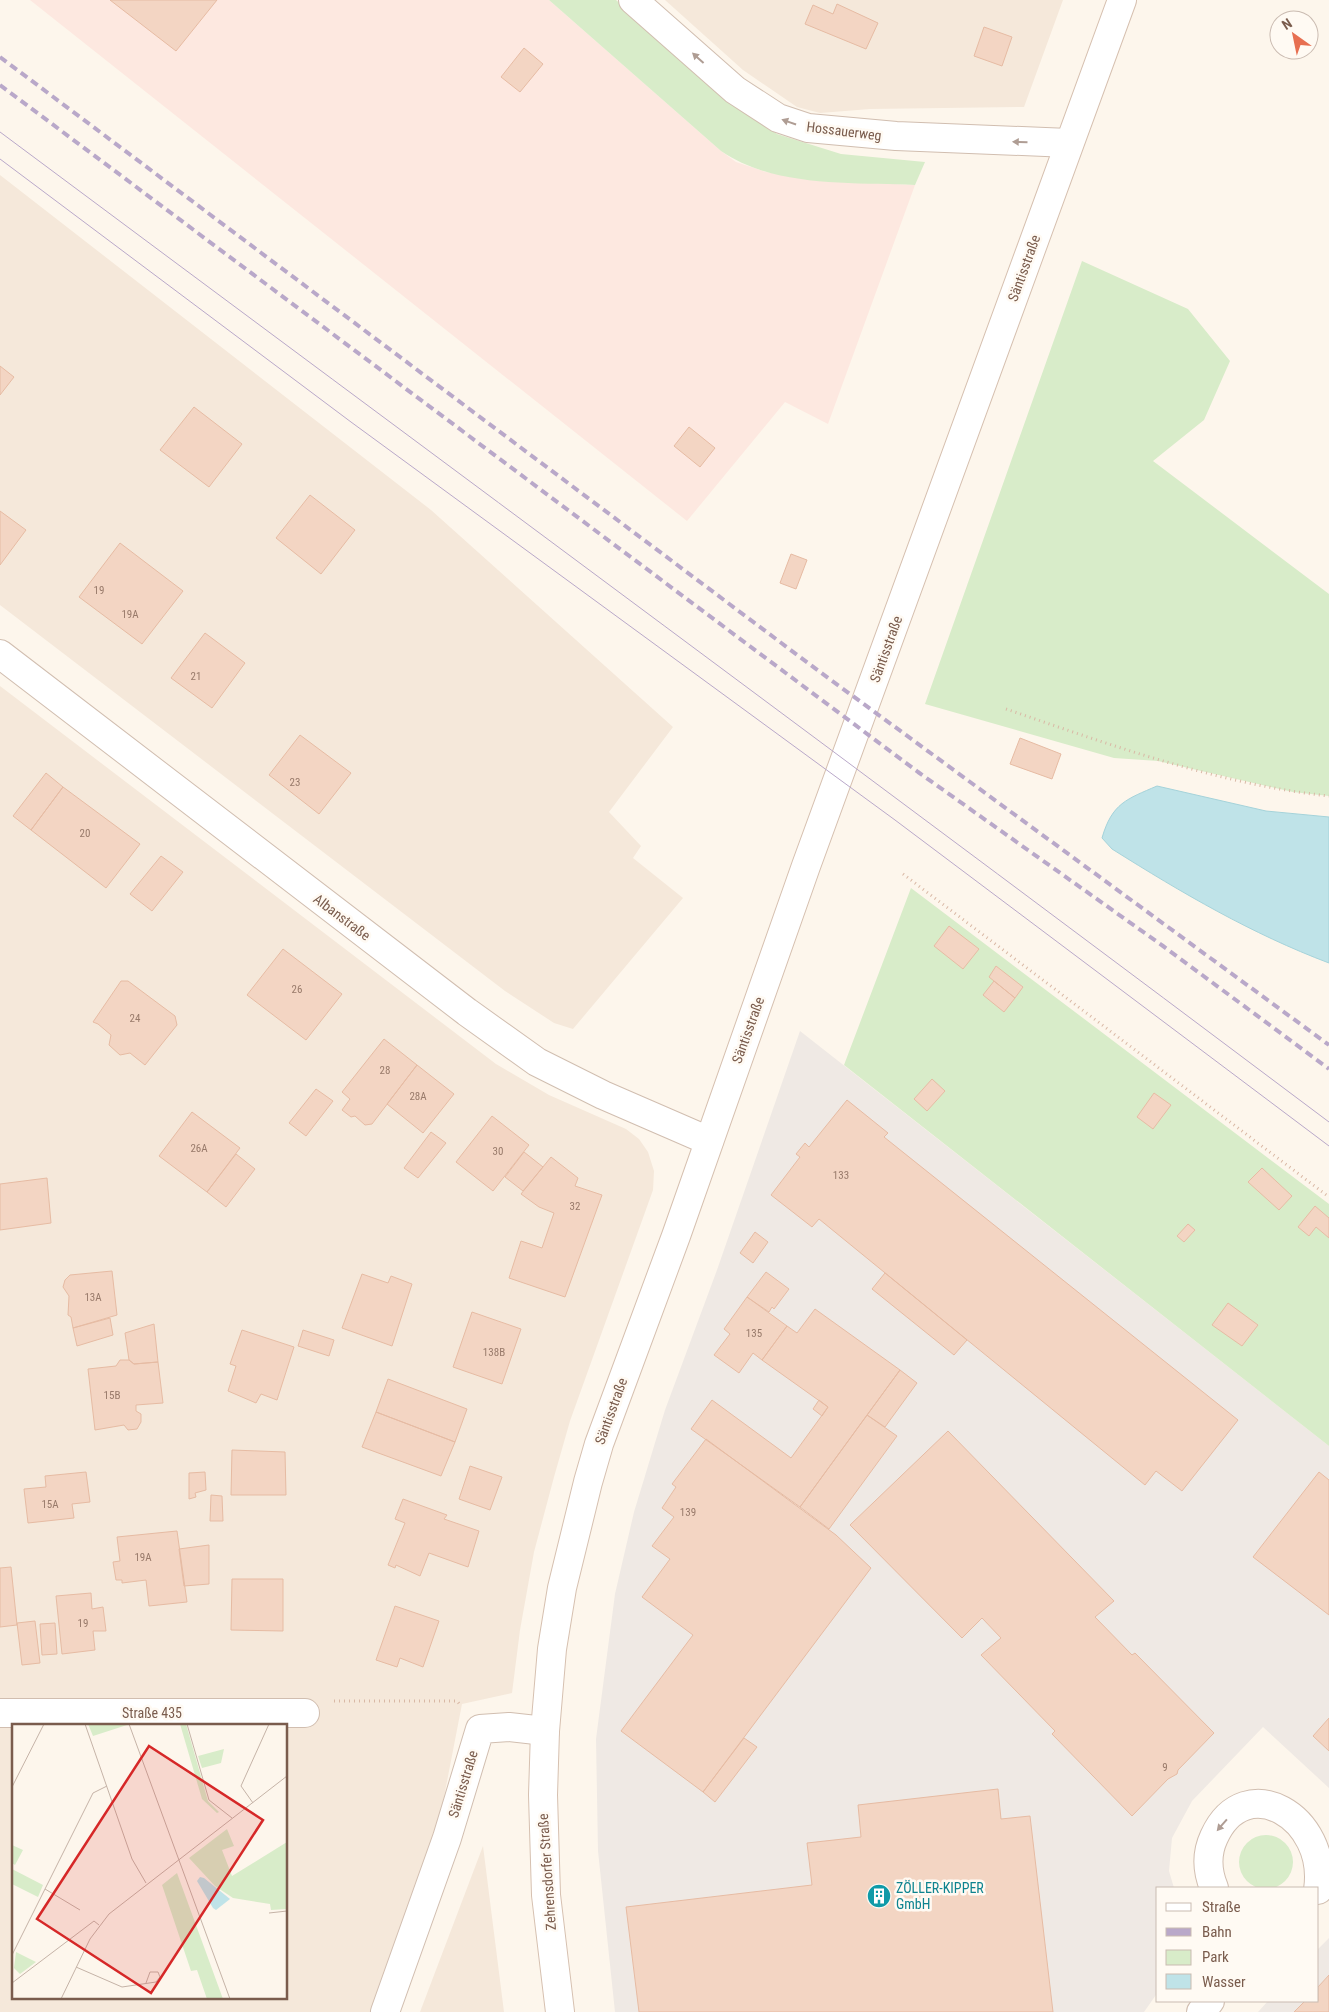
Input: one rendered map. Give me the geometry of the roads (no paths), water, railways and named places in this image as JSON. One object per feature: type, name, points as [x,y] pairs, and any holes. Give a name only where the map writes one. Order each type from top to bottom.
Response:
[{"type":"street","name":"Hossauerweg","points":[[633,0],[735,90],[778,118],[800,126],[896,136],[1069,143]]},
{"type":"street","name":"Säntisstraße","points":[[386,2012],[447,1838],[480,1729],[545,1730],[552,1658],[562,1588],[599,1444],[1122,0]]},
{"type":"street","name":"Albanstraße","points":[[0,654],[467,1012],[538,1062],[603,1095],[708,1141]]},
{"type":"street","name":"Straße 435","points":[[0,1713],[305,1713]]},
{"type":"street","name":"Zehrensdorfer Straße","points":[[545,1730],[543,1795],[546,1887],[560,2012]]},
{"type":"street","points":[[1214,1887],[1208,1872],[1208,1858],[1216,1831],[1236,1812],[1264,1803],[1278,1804],[1291,1809],[1313,1826],[1324,1852],[1325,1866],[1319,1887]]},
{"type":"street","points":[[1201,2012],[1209,2002]]},
{"type":"water","points":[[1157,786],[1266,811],[1329,817],[1329,963],[1300,952],[1218,912],[1112,849],[1102,838],[1106,826],[1116,810],[1129,799]]},
{"type":"tram line","points":[[0,132],[1329,1122]]},
{"type":"tram line","points":[[0,159],[351,422],[895,820],[1329,1146]]},
{"type":"railway","points":[[0,57],[820,672],[1329,1045]]},
{"type":"railway","points":[[0,85],[918,772],[1163,946],[1329,1069]]},
{"type":"place","name":"ZÖLLER-KIPPER GmbH","points":[[879,1896]]}]
